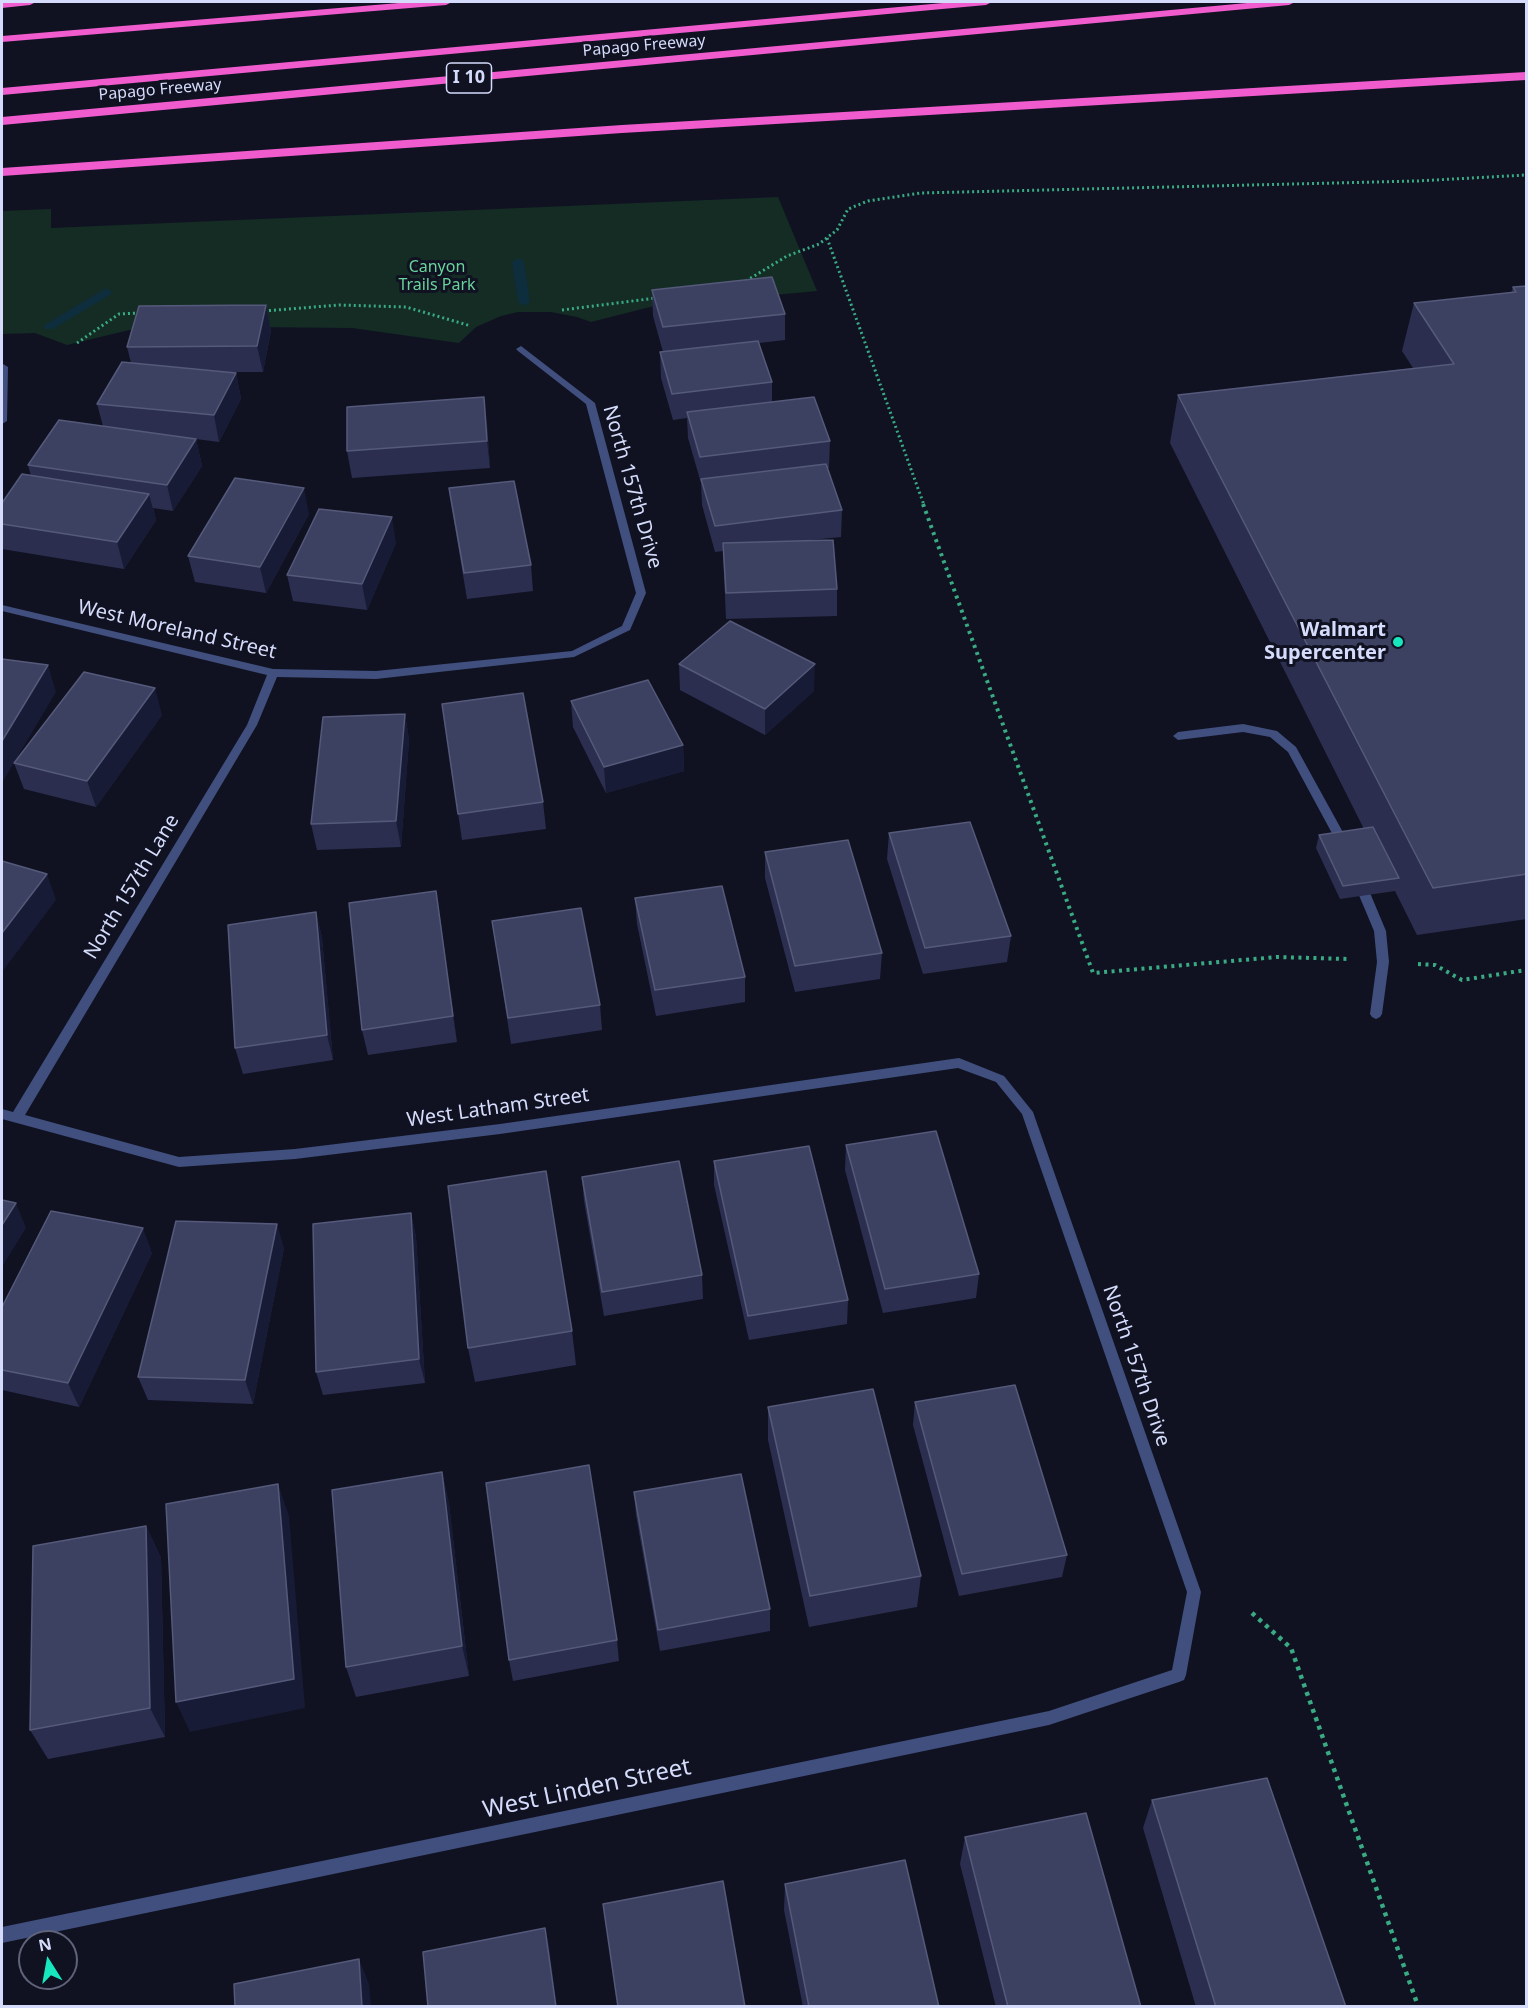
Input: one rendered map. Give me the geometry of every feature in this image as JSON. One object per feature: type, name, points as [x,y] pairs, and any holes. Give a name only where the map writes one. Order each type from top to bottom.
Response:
[{"type":"highway","points":[[2,5],[30,2]]},
{"type":"highway","points":[[2,39],[447,2]]},
{"type":"highway","points":[[2,92],[987,2]]},
{"type":"highway","name":"Papago Freeway","points":[[2,121],[1289,2]]},
{"type":"highway","points":[[2,172],[634,128],[1527,76]]},
{"type":"street","name":"North 157th Drive","points":[[521,349],[590,403],[641,592],[626,628]]},
{"type":"street","points":[[2,421],[3,367]]},
{"type":"street","name":"West Moreland Street","points":[[2,608],[273,672],[376,675],[574,654],[626,628]]},
{"type":"street","name":"North 157th Lane","points":[[17,1117],[252,725],[273,672]]},
{"type":"street","points":[[1178,736],[1243,728],[1273,734],[1292,750],[1351,861],[1380,931],[1383,962],[1376,1014]]},
{"type":"street","name":"West Latham Street","points":[[2,1114],[179,1162],[296,1154],[500,1129],[959,1063],[1000,1079]]},
{"type":"street","name":"North 157th Drive","points":[[1000,1079],[1027,1112],[1194,1592],[1179,1675]]},
{"type":"street","name":"West Linden Street","points":[[2,1935],[1049,1718],[1179,1675]]},
{"type":"path","points":[[740,285],[787,256],[819,244],[837,230],[848,209],[868,201],[921,193],[1417,181],[1527,175]]},
{"type":"path","points":[[827,238],[1093,973],[1277,957],[1322,956],[1435,965],[1462,980],[1527,970]]},
{"type":"path","points":[[562,310],[664,297]]},
{"type":"path","points":[[256,311],[339,304],[406,307],[471,326]]},
{"type":"path","points":[[77,343],[119,314],[140,313]]},
{"type":"path","points":[[1252,1613],[1291,1648],[1418,2007]]},
{"type":"green space","name":"Canyon Trails Park","points":[[778,197],[817,291],[654,306],[591,322],[551,312],[518,312],[501,316],[476,327],[459,343],[352,328],[146,326],[67,345],[35,333],[2,334],[2,211],[51,209],[51,228]]},
{"type":"building","points":[[772,277],[785,314],[663,327],[652,290]]},
{"type":"building","name":"Walmart Supercenter","points":[[1527,286],[1527,874],[1433,888],[1178,395],[1454,364],[1414,303],[1516,292],[1513,287]]},
{"type":"building","points":[[266,305],[257,346],[127,347],[139,306]]},
{"type":"building","points":[[758,341],[772,382],[672,394],[660,352]]},
{"type":"building","points":[[122,362],[236,373],[214,415],[97,404]]},
{"type":"building","points":[[484,397],[487,441],[347,451],[347,407]]},
{"type":"building","points":[[814,397],[830,441],[700,457],[687,412]]},
{"type":"building","points":[[59,420],[196,439],[167,485],[28,465]]},
{"type":"building","points":[[826,464],[842,510],[715,526],[701,479]]},
{"type":"building","points":[[22,474],[149,494],[117,542],[2,524],[2,503]]},
{"type":"building","points":[[235,478],[304,488],[260,567],[188,556]]},
{"type":"building","points":[[514,481],[531,565],[464,573],[449,488]]},
{"type":"building","points":[[319,509],[392,517],[362,584],[287,575]]},
{"type":"building","points":[[833,540],[837,589],[726,593],[723,543]]},
{"type":"building","points":[[730,621],[815,664],[765,709],[679,664]]},
{"type":"building","points":[[2,659],[48,665],[2,741]]},
{"type":"building","points":[[84,672],[155,688],[87,781],[14,763]]},
{"type":"building","points":[[648,680],[683,745],[604,767],[571,701]]},
{"type":"building","points":[[523,693],[543,802],[458,814],[442,704]]},
{"type":"building","points":[[405,714],[396,821],[311,824],[323,717]]},
{"type":"building","points":[[970,822],[1011,936],[925,948],[889,833]]},
{"type":"building","points":[[1373,827],[1399,878],[1343,886],[1319,835]]},
{"type":"building","points":[[848,840],[882,953],[795,966],[765,852]]},
{"type":"building","points":[[2,861],[47,874],[2,933]]},
{"type":"building","points":[[722,886],[745,977],[655,990],[635,898]]},
{"type":"building","points":[[436,891],[453,1016],[362,1030],[349,903]]},
{"type":"building","points":[[581,908],[600,1005],[508,1018],[492,921]]},
{"type":"building","points":[[316,912],[327,1035],[235,1048],[228,925]]},
{"type":"building","points":[[936,1131],[979,1274],[885,1289],[846,1145]]},
{"type":"building","points":[[809,1146],[848,1300],[748,1316],[714,1161]]},
{"type":"building","points":[[679,1161],[702,1275],[602,1292],[582,1177]]},
{"type":"building","points":[[546,1171],[572,1331],[468,1348],[448,1186]]},
{"type":"building","points":[[2,1200],[16,1203],[2,1225]]},
{"type":"building","points":[[51,1211],[143,1228],[68,1383],[2,1370],[2,1307]]},
{"type":"building","points":[[411,1213],[419,1359],[316,1372],[313,1224]]},
{"type":"building","points":[[176,1221],[277,1224],[245,1380],[138,1377]]},
{"type":"building","points":[[1015,1385],[1067,1555],[962,1574],[915,1402]]},
{"type":"building","points":[[873,1389],[921,1576],[810,1596],[768,1407]]},
{"type":"building","points":[[589,1465],[617,1640],[509,1660],[486,1483]]},
{"type":"building","points":[[442,1472],[462,1646],[346,1667],[332,1490]]},
{"type":"building","points":[[741,1474],[770,1609],[658,1630],[634,1492]]},
{"type":"building","points":[[278,1484],[294,1679],[176,1702],[166,1504]]},
{"type":"building","points":[[146,1526],[150,1708],[30,1730],[33,1546]]},
{"type":"building","points":[[1267,1778],[1346,2007],[1216,2007],[1152,1800]]},
{"type":"building","points":[[1086,1813],[1141,2007],[1008,2007],[965,1837]]},
{"type":"building","points":[[905,1860],[939,2007],[809,2007],[785,1884]]},
{"type":"building","points":[[723,1881],[745,2007],[618,2007],[603,1904]]},
{"type":"building","points":[[545,1928],[556,2007],[428,2007],[423,1952]]},
{"type":"building","points":[[359,1959],[362,2007],[235,2007],[234,1984]]},
{"type":"waterway","points":[[518,262],[524,302]]},
{"type":"waterway","points":[[49,326],[106,292]]},
{"type":"place","name":"Walmart Supercenter","points":[[1398,642]]}]
